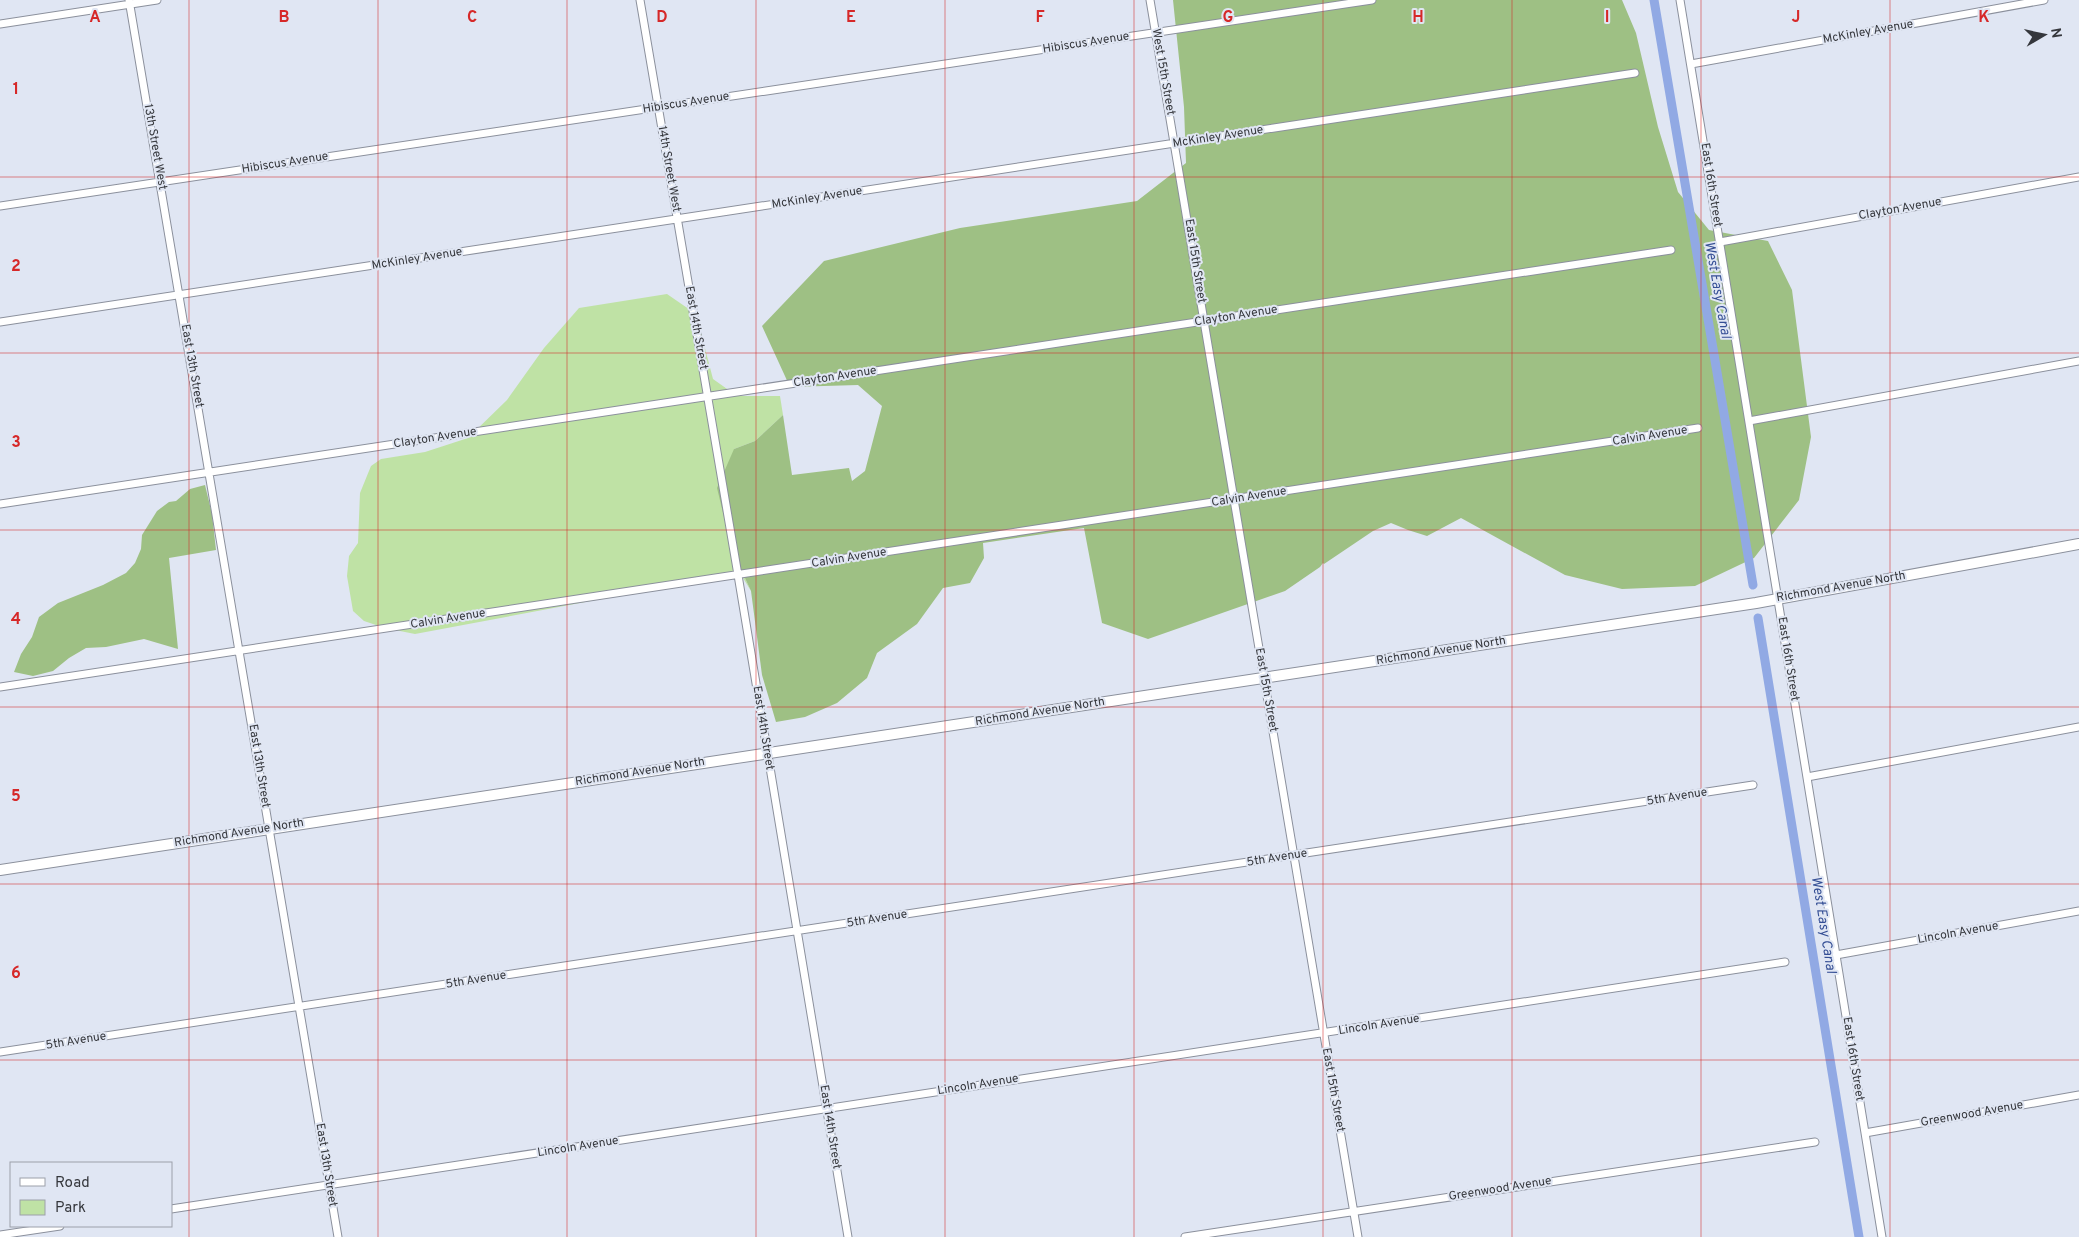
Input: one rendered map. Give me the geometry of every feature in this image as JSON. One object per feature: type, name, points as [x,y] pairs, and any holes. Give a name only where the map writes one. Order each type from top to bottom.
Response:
[{"type":"street","points":[[0,24],[130,2],[157,0]]},
{"type":"street","name":"14th Street West","points":[[640,0],[678,219]]},
{"type":"street","name":"West 15th Street","points":[[1150,0],[1175,143]]},
{"type":"street","name":"Hibiscus Avenue","points":[[0,206],[1372,0]]},
{"type":"street","name":"East 16th Street","points":[[1680,0],[1882,1237]]},
{"type":"street","name":"McKinley Avenue","points":[[1691,64],[2044,0]]},
{"type":"street","name":"13th Street West","points":[[130,2],[180,295]]},
{"type":"street","name":"McKinley Avenue","points":[[0,322],[1635,73]]},
{"type":"street","name":"East 15th Street","points":[[1175,143],[1358,1237]]},
{"type":"street","name":"Clayton Avenue","points":[[1720,242],[2079,177]]},
{"type":"street","name":"East 14th Street","points":[[678,219],[848,1237]]},
{"type":"street","name":"Clayton Avenue","points":[[0,504],[1671,250]]},
{"type":"street","name":"East 13th Street","points":[[180,295],[338,1237]]},
{"type":"street","points":[[1749,421],[2079,361]]},
{"type":"street","name":"Calvin Avenue","points":[[0,687],[1698,428]]},
{"type":"street","name":"Richmond Avenue North","points":[[0,870],[1778,599],[2079,544]]},
{"type":"street","points":[[1807,777],[2079,727]]},
{"type":"street","name":"5th Avenue","points":[[0,1052],[1753,785]]},
{"type":"street","name":"Lincoln Avenue","points":[[1836,954],[2079,911]]},
{"type":"street","name":"Lincoln Avenue","points":[[172,1209],[1785,962]]},
{"type":"street","name":"Greenwood Avenue","points":[[1865,1133],[2079,1095]]},
{"type":"street","name":"Greenwood Avenue","points":[[1185,1237],[1814,1142]]},
{"type":"street","points":[[0,1235],[53,1227]]},
{"type":"green space","points":[[1173,0],[1622,0],[1636,33],[1658,127],[1678,192],[1709,230],[1768,241],[1792,290],[1811,437],[1799,500],[1754,558],[1695,586],[1622,589],[1565,575],[1461,518],[1427,536],[1391,523],[1373,531],[1323,563],[1285,591],[1148,639],[1102,623],[1084,528],[983,543],[984,558],[970,583],[943,588],[917,624],[877,653],[867,678],[837,703],[805,717],[776,722],[762,675],[751,591],[732,550],[717,488],[734,449],[755,441],[783,415],[792,475],[849,468],[852,481],[865,471],[882,406],[858,385],[790,387],[762,326],[824,261],[960,228],[1137,201],[1186,163],[1184,107]]},
{"type":"green space","points":[[667,294],[696,314],[713,379],[737,396],[780,396],[783,415],[755,441],[734,449],[732,550],[751,591],[740,573],[415,634],[385,628],[364,621],[353,611],[347,576],[349,556],[358,543],[360,493],[371,466],[381,459],[425,452],[468,438],[507,400],[544,348],[579,308]]},
{"type":"green space","points":[[205,485],[212,514],[216,550],[169,558],[178,649],[144,639],[106,647],[86,648],[69,658],[53,671],[33,676],[14,672],[21,654],[32,637],[39,617],[58,603],[103,585],[126,573],[135,563],[141,549],[142,535],[157,511],[169,502],[176,501],[190,489]]},
{"type":"waterway","name":"West Easy Canal","points":[[1654,0],[1753,585]]},
{"type":"waterway","name":"West Easy Canal","points":[[1758,618],[1859,1237]]}]
